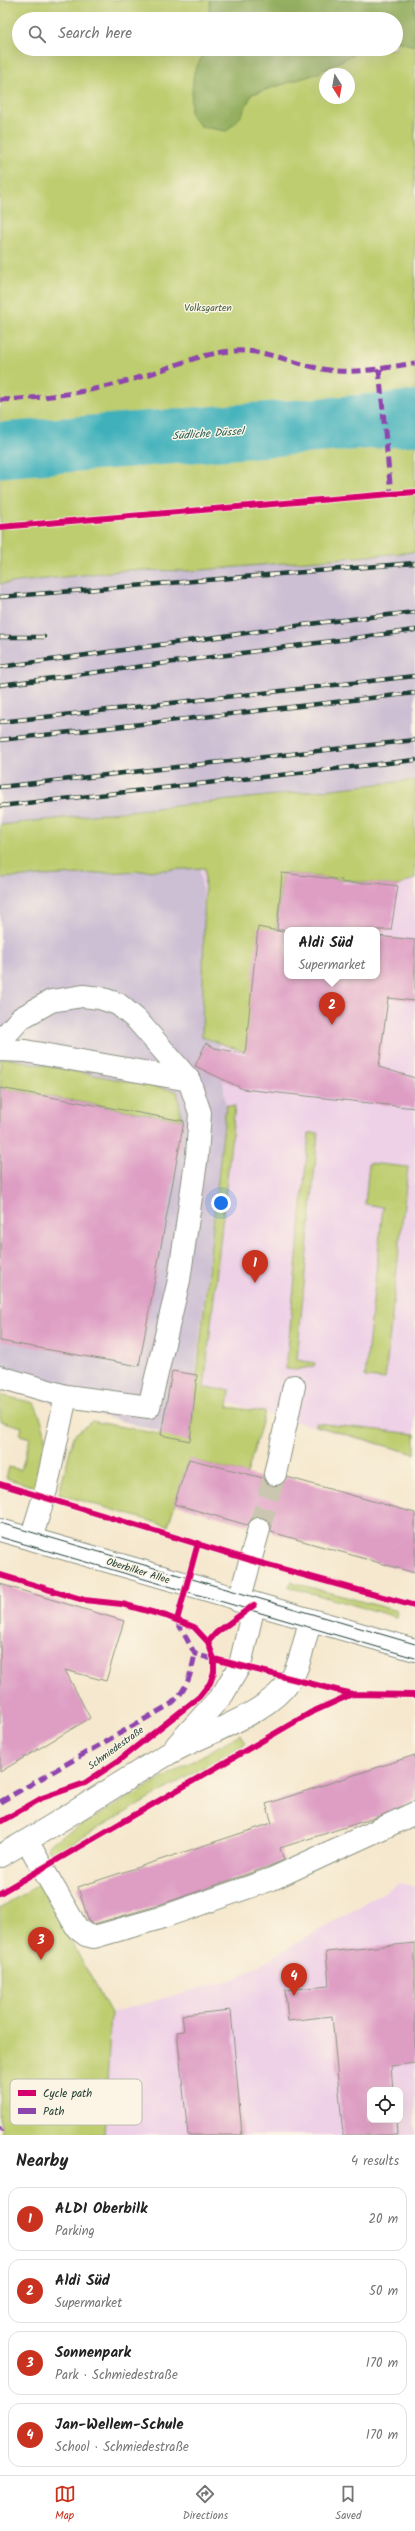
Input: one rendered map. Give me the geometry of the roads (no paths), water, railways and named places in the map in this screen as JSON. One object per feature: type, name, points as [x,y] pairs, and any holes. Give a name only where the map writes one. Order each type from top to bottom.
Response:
[{"type":"street","points":[[0,1041],[21,1018],[51,1001],[83,996],[100,998],[118,1004],[137,1020],[189,1080],[200,1113],[197,1156],[179,1280],[148,1407],[66,1396],[0,1377]]},
{"type":"street","points":[[0,1050],[25,1051],[189,1080]]},
{"type":"street","points":[[275,1474],[294,1386]]},
{"type":"street","points":[[31,1539],[46,1490],[66,1396]]},
{"type":"street","points":[[170,1753],[223,1694],[240,1665],[247,1603],[259,1529]]},
{"type":"street","name":"Oberbilker Allee","points":[[0,1530],[247,1603],[415,1650]]},
{"type":"street","points":[[0,1856],[170,1753],[207,1736],[271,1700],[292,1678],[310,1621]]},
{"type":"street","points":[[27,1841],[77,1928],[86,1935],[94,1936],[157,1919],[272,1879],[415,1812]]},
{"type":"waterway","name":"Südliche Düssel","points":[[0,450],[415,418]]},
{"type":"tunnel","points":[[259,1529],[275,1474]]},
{"type":"tram line","points":[[0,1523],[415,1644]]},
{"type":"tram line","points":[[0,1537],[415,1658]]},
{"type":"railway","points":[[0,597],[415,563]]},
{"type":"railway","points":[[0,667],[325,622],[415,612]]},
{"type":"railway","points":[[0,685],[415,630]]},
{"type":"railway","points":[[0,637],[44,637]]},
{"type":"railway","points":[[0,722],[415,676]]},
{"type":"railway","points":[[0,740],[415,693]]},
{"type":"railway","points":[[0,787],[415,740]]},
{"type":"railway","points":[[0,806],[415,760]]},
{"type":"place","name":"Aldi Süd","points":[[332,1025]]},
{"type":"place","name":"ALDI Oberbilk","points":[[255,1283]]},
{"type":"place","name":"Sonnenpark","points":[[41,1960]]},
{"type":"place","name":"Jan-Wellem-Schule","points":[[294,1996]]},
{"type":"park label","name":"Volksgarten","points":[[208,308]]}]
